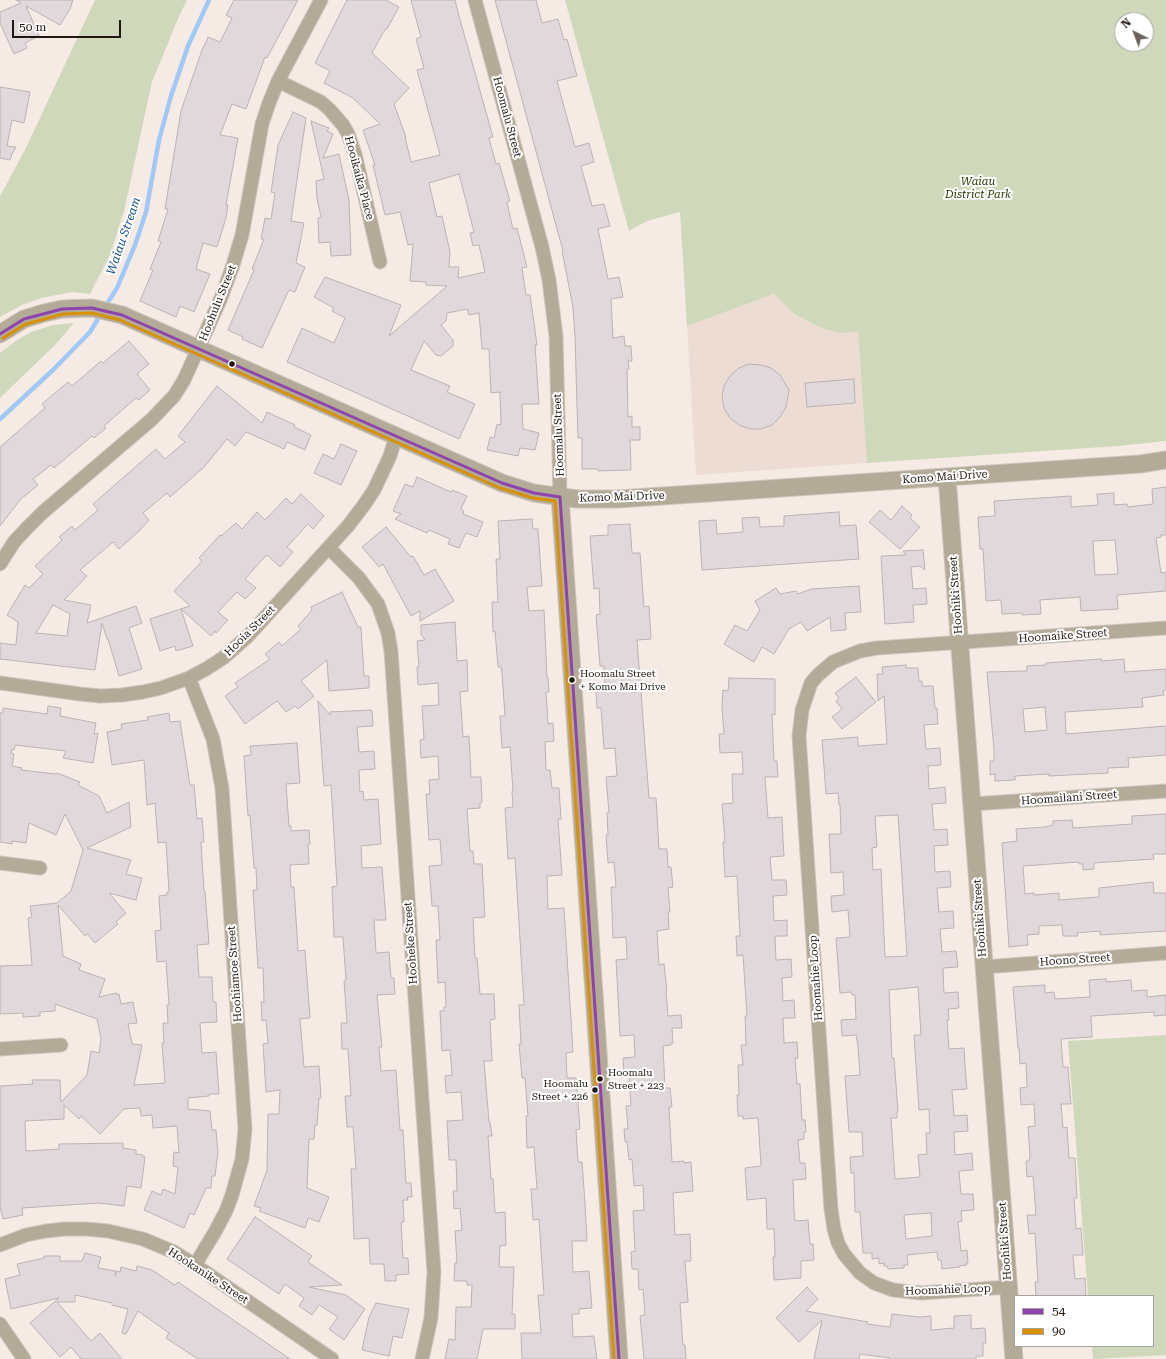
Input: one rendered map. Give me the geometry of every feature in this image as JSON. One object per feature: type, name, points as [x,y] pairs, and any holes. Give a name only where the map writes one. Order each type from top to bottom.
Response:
[{"type":"street","name":"Hoohulu Street","points":[[0,564],[14,542],[42,513],[150,420],[174,396],[184,380],[221,298],[233,265],[245,220],[262,124],[278,81],[321,0]]},
{"type":"street","name":"Hoomalu Street","points":[[475,0],[540,239],[549,280],[556,336],[560,497],[619,1359]]},
{"type":"street","name":"Hooikaika Place","points":[[278,81],[321,102],[338,118],[346,129],[355,154],[380,262]]},
{"type":"street","name":"Komo Mai Drive","points":[[0,334],[24,319],[62,309],[92,308],[122,315],[502,483],[534,493],[584,500],[947,477],[1132,464],[1166,460]]},
{"type":"street","name":"Hooia Street","points":[[0,683],[100,696],[122,695],[162,688],[189,678],[212,665],[236,647],[348,526],[371,495],[388,461],[396,436]]},
{"type":"street","name":"Hoohiki Street","points":[[947,477],[1014,1359]]},
{"type":"street","name":"Hooheke Street","points":[[329,548],[359,578],[378,604],[388,633],[391,651],[434,1272],[431,1318],[422,1359]]},
{"type":"street","name":"Hoomaike Street","points":[[959,642],[1166,628]]},
{"type":"street","name":"Hoomahie Loop","points":[[959,642],[877,648],[860,651],[845,656],[833,662],[811,683],[802,710],[799,736],[831,1209],[836,1236],[844,1254],[860,1273],[874,1283],[905,1292],[921,1293],[1009,1287]]},
{"type":"street","name":"Hoohiamoe Street","points":[[189,678],[213,739],[222,788],[245,1129],[242,1160],[232,1195],[216,1230],[195,1265]]},
{"type":"street","name":"Hoomailani Street","points":[[972,804],[1166,791]]},
{"type":"street","points":[[0,863],[40,868]]},
{"type":"street","name":"Hoono Street","points":[[984,967],[1166,953]]},
{"type":"street","points":[[0,1049],[61,1046]]},
{"type":"street","name":"Hookanike Street","points":[[0,1245],[46,1231],[86,1228],[108,1230],[143,1239],[159,1245],[195,1265],[332,1359]]},
{"type":"street","points":[[0,1324],[24,1359]]},
{"type":"shaded area","points":[[774,294],[794,314],[819,327],[858,332],[867,463],[696,475],[687,326]]},
{"type":"green space","points":[[95,0],[187,0],[152,82],[124,211],[110,255],[90,294],[72,292],[41,298],[22,305],[0,317],[0,196],[25,150]]},
{"type":"green space","name":"Waiau District Park","points":[[565,0],[1166,0],[1166,441],[1118,446],[867,463],[858,332],[838,333],[819,327],[794,314],[774,294],[687,326],[680,212],[647,221],[629,231]]},
{"type":"green space","points":[[74,323],[54,346],[0,398],[0,353],[17,340],[31,332],[53,325]]},
{"type":"green space","points":[[1166,1035],[1166,1355],[1093,1359],[1092,1347],[1154,1347],[1154,1295],[1088,1295],[1068,1041]]},
{"type":"building","points":[[16,0],[73,0],[70,9],[60,25],[26,6],[39,36],[25,43],[27,48],[14,54],[0,23],[0,12],[21,3]]},
{"type":"building","points":[[234,0],[298,0],[267,58],[265,57],[246,109],[232,104],[220,135],[238,138],[226,205],[228,205],[226,218],[217,247],[203,243],[196,269],[210,274],[194,312],[180,306],[176,317],[140,301],[153,270],[150,269],[161,242],[158,241],[168,209],[165,209],[181,111],[203,47],[208,37],[220,42],[232,18],[226,15]]},
{"type":"building","points":[[347,0],[386,0],[399,7],[372,53],[409,88],[394,104],[406,137],[411,162],[440,155],[417,70],[424,68],[416,39],[421,37],[411,0],[455,0],[493,137],[489,138],[496,164],[499,163],[510,201],[507,202],[513,229],[517,228],[527,267],[522,268],[526,295],[530,295],[537,345],[535,345],[539,404],[522,404],[523,429],[539,433],[535,450],[520,448],[518,456],[487,450],[490,437],[494,438],[497,424],[501,425],[500,392],[491,393],[489,349],[482,349],[479,313],[469,315],[467,309],[447,313],[446,321],[441,325],[453,340],[453,346],[441,356],[436,355],[424,341],[411,370],[450,386],[447,392],[475,404],[459,439],[287,362],[302,328],[334,343],[345,318],[332,311],[334,308],[314,297],[325,277],[401,305],[389,336],[447,286],[426,285],[426,282],[410,281],[413,244],[408,245],[400,212],[385,215],[373,165],[375,165],[363,130],[380,124],[353,98],[324,83],[330,71],[315,63]],"holes":[[[459,174],[474,232],[470,233],[473,246],[479,245],[485,272],[458,278],[459,267],[449,267],[450,252],[442,216],[437,217],[429,183]]]},
{"type":"building","points":[[495,0],[536,0],[542,23],[558,19],[564,40],[567,39],[577,76],[557,81],[575,147],[589,143],[594,162],[581,166],[592,206],[604,204],[610,226],[598,229],[608,279],[619,277],[623,297],[611,299],[613,338],[624,336],[625,346],[631,346],[632,361],[628,361],[629,369],[627,369],[628,417],[632,416],[632,427],[640,427],[640,440],[630,440],[631,470],[598,471],[598,469],[582,469],[582,438],[578,438],[573,307],[563,251]]},
{"type":"building","points":[[0,87],[30,92],[24,123],[12,120],[7,146],[16,147],[10,160],[0,158]]},
{"type":"building","points":[[293,112],[306,118],[291,221],[304,223],[296,263],[305,267],[295,292],[289,290],[262,348],[242,339],[243,337],[228,330],[254,270],[252,269],[264,239],[261,239],[265,218],[271,219],[275,193],[271,192],[278,145]]},
{"type":"building","points":[[311,121],[329,128],[327,131],[333,134],[323,158],[339,154],[349,200],[351,255],[331,256],[330,242],[319,243],[318,218],[321,217],[317,199],[316,181],[324,179]]},
{"type":"building","points":[[129,341],[149,364],[137,374],[150,390],[139,400],[136,398],[104,426],[106,428],[94,438],[92,436],[54,468],[51,465],[33,479],[38,485],[20,500],[0,526],[0,447],[45,408],[42,404],[68,382],[72,386],[101,361],[103,363]]},
{"type":"building","points":[[749,364],[771,368],[780,375],[789,390],[786,407],[780,417],[772,425],[761,429],[750,429],[739,425],[730,418],[724,408],[722,397],[724,386],[730,376],[739,368]]},
{"type":"building","points":[[854,379],[855,403],[807,407],[805,383]]},
{"type":"building","points":[[217,386],[262,423],[267,412],[295,425],[294,427],[311,435],[305,450],[287,442],[284,449],[246,432],[235,446],[227,439],[204,467],[170,497],[167,493],[143,513],[149,520],[119,549],[113,542],[80,570],[87,576],[64,600],[91,605],[87,623],[136,606],[142,623],[129,628],[142,669],[119,676],[102,623],[95,670],[0,659],[0,643],[16,645],[18,622],[7,615],[25,585],[29,588],[43,574],[35,566],[62,540],[59,537],[72,526],[75,530],[98,510],[93,504],[156,449],[165,459],[185,442],[178,436]],"holes":[[[53,605],[70,614],[67,636],[36,633]]]},
{"type":"building","points":[[341,444],[357,451],[341,485],[314,473],[323,454],[334,459]]},
{"type":"building","points":[[417,477],[451,492],[452,490],[467,496],[461,509],[464,511],[463,514],[483,522],[477,537],[466,533],[459,548],[448,544],[450,539],[429,530],[427,533],[395,519],[401,514],[393,511],[405,484],[413,487]]},
{"type":"building","points":[[1166,487],[1166,535],[1161,535],[1161,537],[1156,538],[1161,573],[1166,572],[1166,591],[1117,595],[1118,609],[1081,611],[1080,597],[1040,600],[1041,614],[1002,614],[1001,600],[986,601],[983,549],[980,549],[978,517],[995,516],[994,501],[1071,496],[1071,507],[1098,505],[1097,494],[1114,493],[1114,505],[1127,504],[1128,507],[1153,504],[1152,489]],"holes":[[[1115,540],[1118,574],[1095,575],[1093,541]]]},
{"type":"building","points":[[301,494],[324,516],[313,529],[308,524],[287,547],[293,552],[280,567],[267,555],[262,560],[245,579],[256,588],[245,599],[237,592],[218,612],[228,620],[216,633],[215,631],[211,636],[181,609],[193,646],[176,651],[175,646],[160,651],[150,619],[190,606],[174,591],[202,561],[199,558],[220,535],[221,536],[236,523],[242,529],[257,512],[265,520],[286,498],[292,504]]},
{"type":"building","points":[[902,506],[912,515],[910,518],[920,527],[900,549],[869,522],[880,510],[891,520]]},
{"type":"building","points":[[839,512],[840,526],[856,525],[859,559],[702,570],[699,521],[716,520],[717,534],[743,532],[742,518],[759,517],[760,527],[784,526],[784,516]]},
{"type":"building","points":[[532,519],[533,529],[538,529],[542,586],[527,587],[529,611],[544,610],[549,692],[546,692],[548,724],[553,723],[554,741],[545,742],[546,770],[550,770],[552,788],[559,788],[561,819],[558,819],[562,875],[547,876],[548,909],[564,908],[573,1052],[566,1053],[567,1078],[576,1078],[580,1129],[576,1130],[578,1162],[582,1162],[585,1203],[587,1241],[572,1241],[573,1272],[589,1271],[592,1308],[579,1309],[579,1314],[572,1314],[573,1337],[594,1336],[597,1359],[522,1359],[521,1333],[541,1333],[538,1295],[544,1295],[539,1219],[533,1220],[531,1189],[537,1189],[534,1147],[527,1148],[526,1116],[528,1116],[525,1078],[522,1078],[519,1044],[521,1044],[519,1005],[524,1005],[515,858],[508,859],[505,808],[513,807],[510,747],[502,748],[500,716],[505,716],[502,673],[501,667],[498,667],[495,631],[493,632],[492,602],[498,602],[496,559],[500,559],[498,521]]},
{"type":"building","points":[[630,524],[632,553],[640,553],[644,607],[649,606],[651,639],[637,640],[649,798],[656,798],[659,849],[667,849],[668,867],[671,867],[673,887],[668,888],[670,912],[668,912],[669,929],[657,931],[659,965],[664,964],[668,1016],[681,1015],[682,1028],[672,1028],[673,1043],[671,1043],[671,1045],[663,1046],[665,1088],[670,1088],[672,1107],[669,1107],[672,1162],[691,1162],[693,1191],[673,1193],[675,1235],[690,1234],[691,1261],[685,1261],[688,1302],[680,1303],[683,1345],[685,1345],[686,1359],[644,1359],[640,1316],[645,1315],[643,1289],[639,1290],[638,1269],[632,1269],[631,1252],[635,1251],[633,1211],[644,1210],[643,1185],[634,1186],[632,1159],[629,1160],[627,1142],[625,1142],[624,1129],[628,1129],[626,1106],[631,1106],[629,1076],[624,1076],[623,1058],[635,1057],[634,1035],[620,1036],[616,960],[627,959],[626,937],[613,938],[611,887],[616,887],[614,862],[608,863],[606,835],[608,835],[607,813],[609,813],[606,777],[617,776],[615,748],[604,749],[601,708],[597,708],[596,691],[605,690],[604,666],[600,666],[596,615],[600,614],[599,588],[594,589],[590,536],[608,535],[608,525]]},
{"type":"building","points":[[386,527],[411,557],[413,556],[424,575],[435,569],[454,601],[420,621],[420,611],[411,616],[383,564],[379,567],[362,547]]},
{"type":"building","points":[[923,550],[925,570],[920,566],[911,567],[913,589],[926,588],[927,604],[913,605],[914,622],[885,624],[881,556],[906,555],[903,551]]},
{"type":"building","points":[[859,586],[861,612],[845,613],[846,630],[831,631],[830,617],[807,631],[801,622],[789,629],[774,654],[762,647],[754,662],[724,644],[735,625],[747,631],[760,610],[755,601],[776,588],[780,594],[796,591],[798,594],[811,589]]},
{"type":"building","points":[[342,592],[358,627],[361,627],[364,676],[369,676],[369,688],[329,691],[327,660],[301,681],[314,696],[298,709],[295,706],[286,712],[277,701],[245,724],[225,696],[238,687],[235,683],[270,659],[265,654],[279,642],[282,646],[301,629],[298,626],[312,610],[311,607]]},
{"type":"building","points":[[455,622],[457,661],[467,660],[468,691],[460,692],[463,737],[469,736],[471,777],[481,777],[482,802],[480,803],[480,808],[467,809],[470,851],[473,851],[474,864],[482,864],[485,917],[473,918],[475,958],[477,958],[480,994],[494,994],[495,1019],[490,1020],[492,1061],[484,1061],[489,1122],[492,1136],[488,1136],[495,1213],[505,1212],[506,1245],[500,1246],[499,1267],[514,1267],[512,1314],[515,1314],[515,1329],[483,1329],[477,1359],[445,1359],[449,1339],[455,1340],[456,1307],[471,1307],[472,1285],[467,1285],[467,1281],[454,1281],[455,1263],[457,1263],[455,1231],[462,1230],[460,1208],[454,1209],[453,1191],[457,1191],[456,1160],[449,1160],[447,1121],[463,1120],[461,1092],[446,1093],[445,1076],[452,1075],[450,1050],[442,1051],[440,1011],[444,1011],[444,1007],[446,1007],[445,982],[438,983],[436,940],[440,940],[438,906],[432,906],[429,866],[442,865],[440,839],[429,840],[426,794],[430,794],[429,780],[439,779],[438,756],[421,758],[420,740],[424,739],[422,706],[439,705],[438,683],[418,685],[417,667],[419,667],[417,641],[425,640],[421,634],[421,625]]},
{"type":"building","points":[[1124,659],[1125,672],[1166,669],[1166,690],[1163,691],[1164,695],[1142,698],[1143,707],[1065,712],[1066,734],[1166,726],[1166,755],[1128,758],[1129,767],[1108,768],[1108,773],[1015,776],[1015,780],[995,781],[995,774],[990,775],[990,761],[994,761],[994,750],[987,672],[1027,671],[1027,666],[1046,665],[1046,663]],"holes":[[[1045,707],[1047,730],[1025,732],[1023,709]]]},
{"type":"building","points":[[906,665],[906,668],[918,668],[919,681],[922,681],[922,686],[933,686],[935,708],[937,708],[938,724],[924,725],[926,749],[940,748],[941,765],[928,766],[929,789],[945,787],[946,803],[932,804],[934,830],[947,829],[948,845],[934,846],[935,872],[950,871],[951,887],[937,888],[939,912],[953,911],[954,928],[940,929],[942,952],[956,951],[958,967],[943,968],[944,993],[958,992],[959,1008],[948,1009],[949,1020],[947,1020],[949,1049],[964,1048],[967,1089],[952,1090],[954,1116],[967,1115],[968,1131],[954,1132],[955,1155],[972,1153],[973,1170],[959,1171],[961,1194],[973,1194],[974,1210],[961,1211],[962,1221],[958,1222],[961,1251],[967,1250],[968,1263],[966,1263],[967,1265],[959,1266],[960,1267],[942,1269],[941,1260],[938,1260],[937,1252],[907,1255],[908,1265],[904,1265],[904,1268],[888,1269],[887,1266],[884,1266],[884,1263],[879,1264],[879,1258],[872,1259],[872,1253],[863,1253],[860,1212],[855,1212],[854,1173],[851,1173],[850,1157],[863,1156],[862,1132],[849,1132],[845,1076],[860,1075],[858,1046],[856,1035],[842,1036],[841,1020],[856,1019],[855,995],[852,995],[851,992],[840,993],[836,938],[850,937],[848,910],[832,912],[831,896],[844,895],[843,872],[831,873],[829,834],[841,834],[840,805],[838,793],[826,794],[822,740],[858,737],[858,746],[887,744],[884,696],[878,701],[877,674],[883,674],[882,667]],"holes":[[[898,815],[907,956],[885,957],[881,869],[873,870],[872,848],[877,847],[875,816]],[[918,987],[921,1035],[914,1035],[919,1110],[929,1109],[930,1133],[926,1133],[927,1154],[918,1155],[920,1177],[895,1179],[891,1118],[897,1118],[898,1111],[894,1058],[892,1058],[889,990]],[[931,1213],[932,1236],[906,1239],[904,1215]]]},
{"type":"building","points":[[856,677],[876,702],[842,729],[832,717],[842,709],[836,701],[839,698],[835,693]]},
{"type":"building","points":[[729,678],[775,679],[775,715],[772,714],[774,761],[777,761],[778,777],[765,777],[768,818],[782,817],[784,856],[770,857],[772,880],[786,880],[787,895],[773,896],[774,921],[787,920],[787,936],[775,936],[776,960],[791,959],[792,977],[782,978],[783,1001],[794,1000],[795,1018],[783,1018],[784,1043],[797,1042],[798,1058],[795,1058],[797,1084],[800,1084],[802,1120],[805,1120],[806,1132],[804,1132],[804,1139],[798,1140],[800,1163],[805,1163],[806,1179],[793,1180],[794,1210],[795,1221],[808,1220],[810,1244],[813,1244],[814,1260],[801,1261],[801,1278],[774,1280],[774,1229],[767,1229],[766,1198],[747,1200],[745,1168],[761,1166],[758,1118],[743,1119],[743,1116],[738,1116],[738,1065],[743,1065],[741,1045],[746,1045],[745,1016],[747,1016],[743,955],[737,956],[736,936],[740,936],[737,876],[725,877],[723,842],[725,842],[722,804],[733,803],[732,774],[743,774],[742,752],[720,753],[719,734],[724,734],[722,707],[723,690],[728,691]]},
{"type":"building","points":[[318,701],[330,715],[330,712],[372,711],[373,726],[357,727],[359,752],[374,751],[375,769],[359,770],[360,792],[363,791],[364,800],[378,799],[381,844],[361,846],[362,868],[382,867],[386,920],[374,920],[376,953],[389,952],[391,978],[394,978],[395,994],[377,995],[382,1047],[379,1047],[381,1071],[396,1070],[400,1130],[403,1130],[406,1183],[411,1183],[412,1197],[407,1197],[408,1200],[403,1200],[404,1222],[401,1222],[403,1258],[408,1258],[409,1274],[396,1275],[396,1281],[385,1281],[384,1264],[370,1264],[369,1238],[354,1239],[351,1169],[356,1169],[353,1127],[347,1127],[345,1096],[351,1096],[348,1049],[342,1049],[341,1023],[347,1023],[344,981],[346,980],[343,937],[334,937],[332,887],[337,886],[331,785],[324,786]]},
{"type":"building","points":[[48,706],[61,708],[60,716],[96,723],[94,734],[98,733],[93,763],[63,758],[66,751],[15,745],[14,750],[12,749],[11,753],[14,754],[12,766],[22,768],[21,770],[57,773],[80,782],[78,785],[99,796],[107,813],[129,802],[131,827],[87,848],[131,860],[126,874],[142,878],[136,900],[109,893],[126,913],[116,922],[118,924],[95,943],[87,934],[85,936],[58,905],[63,956],[81,964],[79,970],[105,979],[99,997],[116,993],[119,994],[121,1004],[133,1002],[137,1023],[128,1024],[132,1044],[142,1045],[134,1085],[165,1083],[162,1043],[164,1043],[163,1023],[168,1023],[167,1005],[169,1005],[166,961],[157,962],[155,931],[161,930],[159,896],[167,895],[167,892],[169,892],[166,842],[158,843],[155,803],[147,805],[144,760],[112,765],[107,732],[122,729],[121,724],[148,720],[147,717],[169,713],[170,722],[180,721],[190,785],[194,785],[197,819],[202,818],[204,842],[201,842],[209,944],[197,945],[199,977],[212,977],[213,1002],[216,1002],[217,1022],[200,1023],[202,1053],[216,1052],[219,1094],[209,1094],[209,1096],[188,1098],[188,1109],[210,1111],[212,1130],[216,1130],[218,1153],[215,1176],[212,1176],[211,1188],[206,1188],[194,1215],[190,1213],[184,1228],[144,1210],[152,1191],[161,1195],[163,1189],[175,1194],[178,1167],[173,1166],[174,1152],[179,1153],[177,1126],[153,1128],[152,1115],[141,1116],[140,1108],[124,1109],[100,1134],[81,1116],[79,1119],[64,1105],[64,1119],[25,1121],[26,1151],[59,1149],[59,1144],[123,1143],[123,1148],[136,1150],[136,1154],[143,1155],[143,1157],[145,1157],[141,1188],[127,1186],[124,1206],[99,1203],[22,1208],[23,1215],[3,1219],[0,1207],[0,1086],[33,1084],[32,1080],[60,1080],[61,1102],[87,1075],[91,1051],[99,1053],[101,1039],[97,1019],[55,1004],[55,1011],[40,1012],[40,1016],[23,1017],[23,1013],[0,1014],[0,966],[32,965],[28,918],[32,917],[30,906],[57,903],[71,891],[83,850],[65,814],[56,835],[29,823],[26,843],[12,841],[12,844],[0,842],[0,713],[3,713],[3,708],[47,714]]},
{"type":"building","points":[[297,743],[300,783],[286,784],[289,826],[291,826],[291,831],[309,830],[310,844],[308,844],[309,864],[290,865],[291,887],[294,887],[298,951],[305,950],[310,1018],[300,1019],[304,1067],[319,1066],[321,1098],[319,1098],[317,1125],[315,1125],[314,1139],[309,1139],[307,1188],[329,1197],[319,1222],[308,1218],[305,1228],[259,1211],[261,1208],[254,1206],[267,1170],[268,1114],[279,1114],[280,1090],[266,1092],[263,1044],[268,1043],[266,1020],[262,1021],[261,1002],[264,1002],[263,968],[258,968],[253,890],[257,890],[256,868],[254,868],[250,815],[248,816],[244,756],[251,755],[250,746]]},
{"type":"building","points":[[1166,814],[1166,854],[1153,854],[1154,859],[1094,863],[1094,869],[1083,870],[1083,864],[1079,864],[1079,862],[1023,866],[1025,894],[1034,893],[1034,895],[1059,893],[1059,900],[1099,897],[1099,888],[1153,882],[1154,893],[1166,893],[1166,931],[1100,935],[1100,931],[1077,933],[1078,936],[1063,936],[1062,925],[1039,926],[1039,934],[1027,935],[1028,945],[1009,947],[1002,843],[1017,841],[1016,829],[1045,827],[1053,825],[1053,821],[1072,820],[1073,828],[1132,824],[1132,816]]},
{"type":"building","points":[[1106,979],[1106,982],[1131,980],[1132,991],[1147,990],[1147,997],[1166,995],[1166,1015],[1154,1016],[1154,1012],[1091,1016],[1092,1037],[1061,1039],[1063,1067],[1068,1067],[1071,1104],[1061,1104],[1063,1128],[1067,1127],[1069,1158],[1075,1158],[1077,1198],[1074,1198],[1076,1229],[1081,1228],[1083,1255],[1073,1255],[1075,1279],[1085,1278],[1086,1295],[1036,1295],[1035,1282],[1038,1282],[1035,1233],[1029,1234],[1027,1215],[1036,1215],[1033,1176],[1027,1177],[1026,1161],[1029,1161],[1030,1156],[1028,1127],[1035,1126],[1034,1104],[1021,1105],[1020,1088],[1027,1087],[1026,1063],[1020,1064],[1013,987],[1045,985],[1045,993],[1054,992],[1055,999],[1090,997],[1089,980]]},
{"type":"building","points":[[255,1217],[312,1256],[308,1262],[342,1285],[309,1287],[346,1295],[365,1309],[344,1340],[329,1329],[338,1317],[319,1305],[312,1315],[299,1306],[304,1298],[285,1284],[279,1294],[227,1259]]},
{"type":"building","points":[[85,1253],[101,1257],[98,1268],[116,1271],[115,1276],[117,1271],[120,1272],[121,1267],[136,1271],[137,1266],[152,1270],[175,1285],[178,1282],[290,1359],[198,1359],[166,1338],[169,1333],[138,1311],[126,1334],[122,1333],[128,1309],[112,1305],[112,1303],[75,1295],[75,1302],[57,1302],[91,1341],[100,1333],[122,1359],[81,1359],[71,1347],[60,1357],[30,1323],[59,1298],[11,1309],[5,1279],[20,1275],[17,1264],[44,1258],[44,1256],[60,1256],[60,1261],[82,1261]]},
{"type":"building","points":[[807,1287],[818,1299],[806,1311],[868,1322],[867,1324],[890,1327],[892,1314],[920,1317],[931,1316],[931,1330],[954,1328],[954,1316],[971,1315],[971,1329],[985,1328],[986,1343],[983,1343],[983,1356],[976,1356],[976,1359],[890,1359],[860,1354],[859,1359],[814,1359],[822,1320],[799,1342],[776,1318]]},
{"type":"building","points":[[376,1303],[409,1309],[402,1338],[393,1336],[389,1356],[362,1350],[369,1317]]},
{"type":"waterway","name":"Waiau Stream","points":[[105,307],[117,288],[135,245],[146,212],[159,140],[171,96],[188,46],[209,0]]},
{"type":"waterway","name":"Waiau Stream","points":[[0,419],[53,370],[90,332],[101,314]]},
{"type":"transit line","name":"54","points":[[0,334],[24,319],[62,309],[92,308],[122,315],[502,483],[534,493],[560,497],[619,1359]]},
{"type":"transit line","name":"90","points":[[3,338],[26,324],[63,314],[92,313],[120,320],[500,488],[533,498],[555,501],[614,1359]]},
{"type":"place","name":"Hoomalu Street + Komo Mai Drive","points":[[572,680]]},
{"type":"place","name":"Hoomalu Street + 223","points":[[600,1079]]},
{"type":"place","name":"Hoomalu Street + 226","points":[[595,1090]]}]
